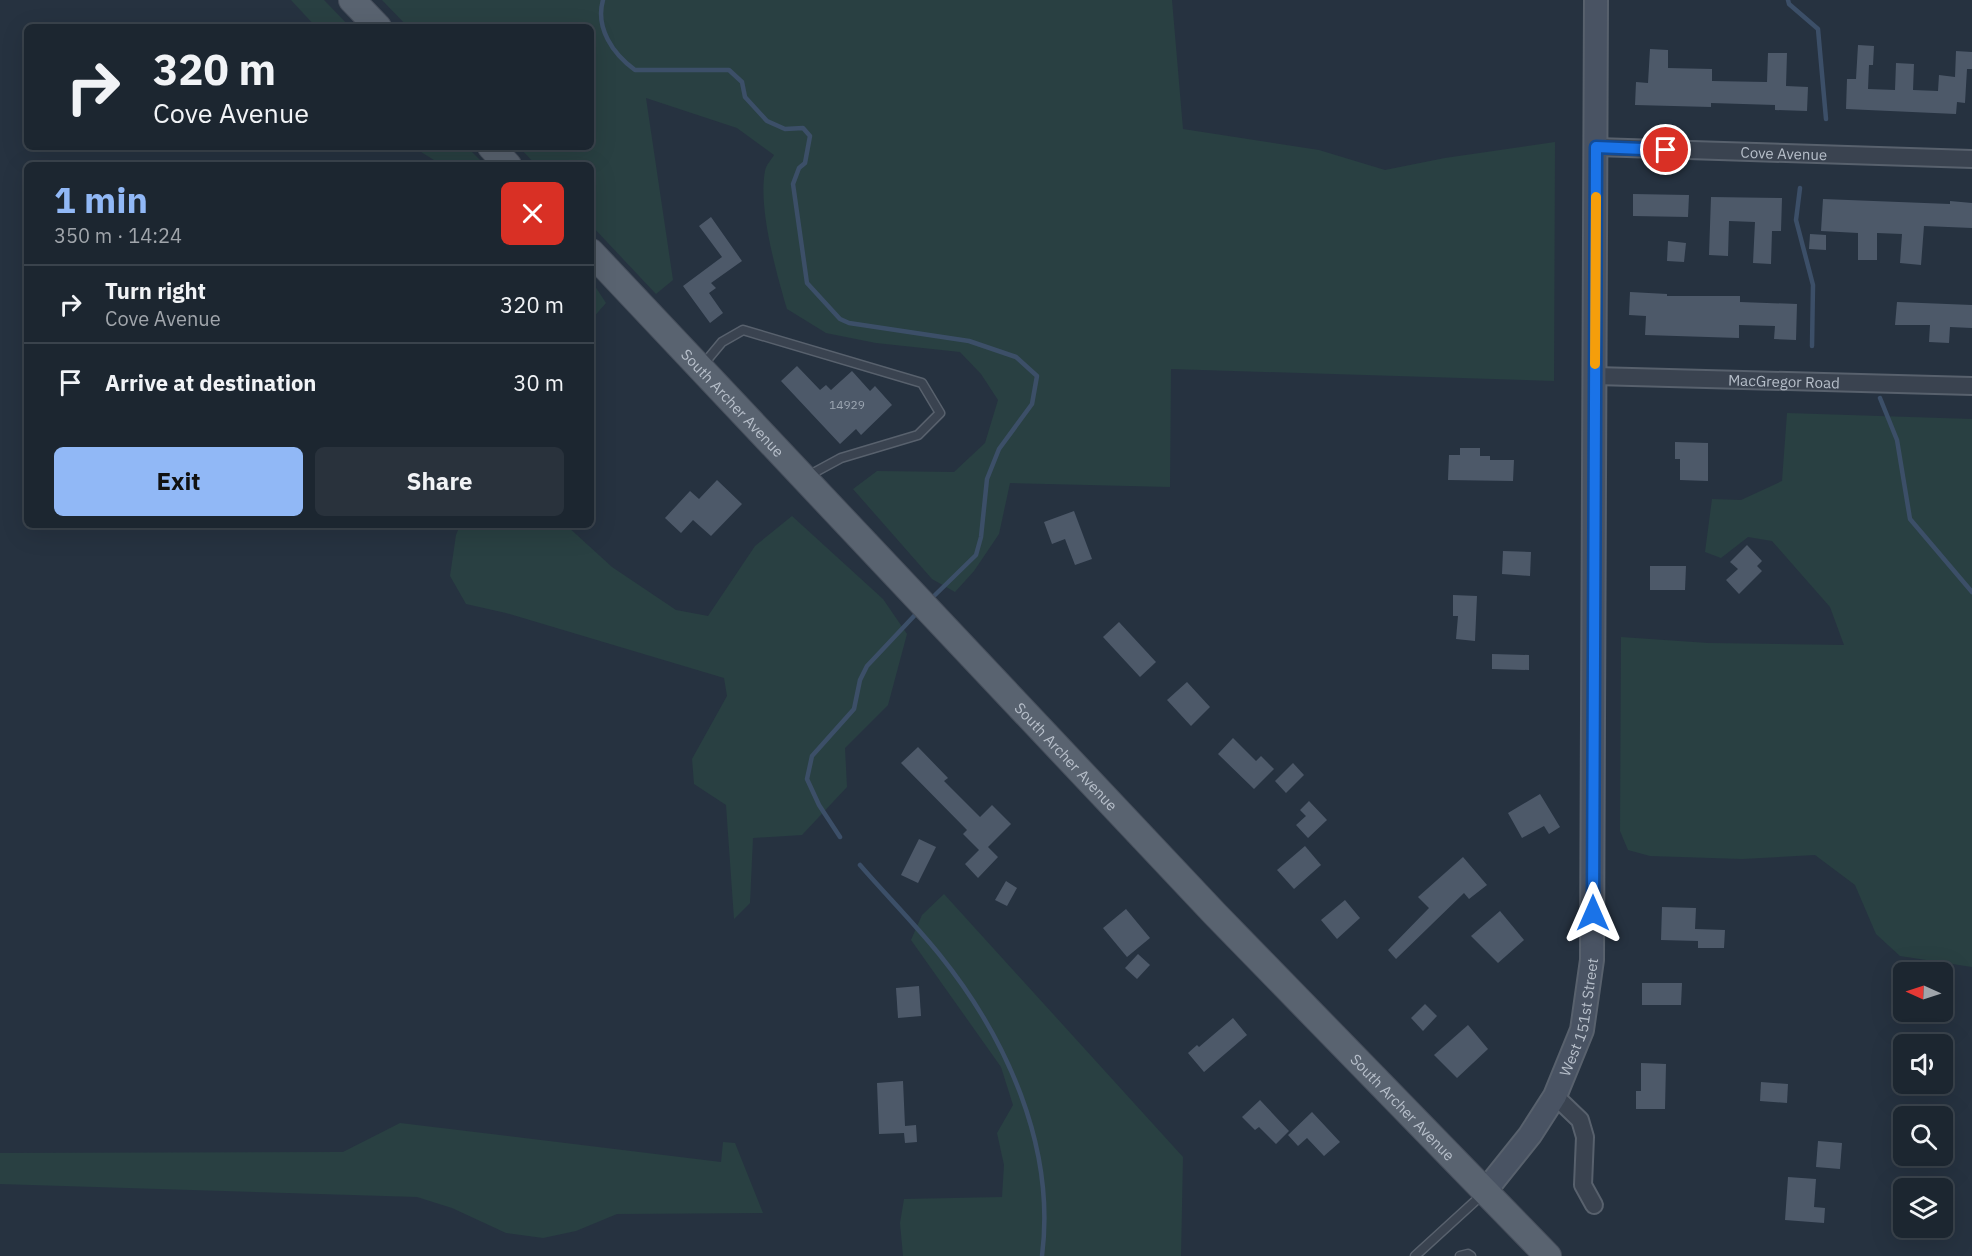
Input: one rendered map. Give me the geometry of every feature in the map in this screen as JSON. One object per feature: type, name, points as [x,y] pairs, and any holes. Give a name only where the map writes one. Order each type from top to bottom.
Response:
[{"type":"main road","points":[[352,0],[375,24]]},
{"type":"main road","points":[[494,150],[505,162]]},
{"type":"main road","name":"South Archer Avenue","points":[[594,255],[806,477],[1215,914],[1548,1256]]},
{"type":"street","name":"West 151st Street","points":[[1486,1190],[1530,1135],[1555,1096],[1582,1030],[1592,960],[1596,0]]},
{"type":"street","name":"Cove Avenue","points":[[1596,147],[1972,159]]},
{"type":"street","name":"MacGregor Road","points":[[1595,376],[1972,386]]},
{"type":"street","name":"West 151st Street","points":[[1555,1096],[1580,1120],[1585,1137],[1582,1185],[1594,1206]]},
{"type":"lane","points":[[700,367],[722,342],[743,330],[922,383],[940,413],[918,435],[841,458],[806,477]]},
{"type":"lane","points":[[1415,1256],[1486,1190]]},
{"type":"lane","points":[[1460,1256],[1471,1256]]},
{"type":"green space","points":[[291,0],[324,0],[347,24],[313,24]]},
{"type":"green space","points":[[382,0],[1172,0],[1183,129],[1319,150],[1385,170],[1445,158],[1555,142],[1554,381],[1171,369],[1170,487],[1010,483],[999,534],[974,571],[955,592],[932,579],[853,489],[877,471],[954,472],[985,443],[998,400],[981,374],[960,352],[876,343],[826,333],[787,309],[769,240],[764,203],[765,171],[774,155],[737,128],[646,98],[673,280],[656,294],[594,228],[594,162],[533,162],[522,150],[594,150],[594,24],[405,24]]},
{"type":"green space","points":[[418,150],[470,150],[482,162],[437,162]]},
{"type":"green space","points":[[594,285],[606,303],[594,317]]},
{"type":"green space","points":[[1787,413],[1972,419],[1972,967],[1953,964],[1953,962],[1900,956],[1876,934],[1855,885],[1815,855],[1742,859],[1650,856],[1628,850],[1620,831],[1621,637],[1708,643],[1844,645],[1830,607],[1772,541],[1748,537],[1721,558],[1705,552],[1712,499],[1741,500],[1782,481]]},
{"type":"green space","points":[[792,516],[883,599],[907,634],[888,705],[845,748],[847,787],[802,835],[753,838],[750,903],[734,919],[726,805],[694,784],[692,759],[727,696],[724,678],[506,613],[466,604],[450,576],[459,528],[569,528],[612,567],[676,610],[708,616],[755,546]]},
{"type":"green space","points":[[944,894],[1183,1157],[1181,1256],[903,1256],[900,1223],[904,1199],[1002,1197],[1004,1165],[997,1133],[1013,1105],[1001,1067],[911,940],[922,915]]},
{"type":"green space","points":[[400,1123],[721,1162],[723,1142],[735,1143],[763,1213],[617,1214],[576,1231],[543,1238],[506,1233],[452,1208],[417,1197],[0,1184],[0,1153],[343,1152]]},
{"type":"building","points":[[1858,45],[1874,46],[1873,65],[1869,65],[1868,89],[1895,90],[1896,63],[1914,64],[1913,90],[1938,91],[1939,75],[1955,77],[1956,51],[1972,52],[1972,69],[1967,69],[1965,103],[1957,102],[1956,114],[1846,109],[1847,79],[1856,79]]},
{"type":"building","points":[[1650,49],[1668,50],[1668,68],[1712,69],[1712,81],[1767,82],[1768,53],[1787,53],[1786,86],[1808,87],[1807,111],[1775,110],[1775,105],[1711,103],[1711,107],[1635,105],[1636,82],[1648,83]]},
{"type":"building","points":[[1633,194],[1689,195],[1688,217],[1633,216]]},
{"type":"building","points":[[1711,197],[1782,198],[1781,231],[1772,231],[1771,264],[1753,263],[1755,222],[1729,221],[1728,256],[1709,255]]},
{"type":"building","points":[[1823,199],[1972,203],[1972,228],[1924,226],[1921,265],[1900,263],[1902,234],[1877,233],[1877,260],[1858,260],[1858,233],[1821,231]]},
{"type":"building","points":[[711,217],[742,261],[711,283],[716,288],[709,293],[723,313],[710,323],[683,286],[722,257],[699,226]]},
{"type":"building","points":[[1810,234],[1826,235],[1826,250],[1809,249]]},
{"type":"building","points":[[1668,241],[1686,243],[1684,262],[1667,261]]},
{"type":"building","points":[[1630,292],[1667,294],[1667,296],[1740,296],[1740,302],[1797,304],[1796,340],[1774,339],[1775,326],[1739,325],[1739,338],[1645,335],[1646,316],[1629,315]]},
{"type":"building","points":[[1897,302],[1972,305],[1972,328],[1950,327],[1949,343],[1929,342],[1930,325],[1895,325]]},
{"type":"building","points":[[797,366],[820,390],[826,385],[831,390],[852,371],[870,391],[875,386],[892,405],[861,435],[856,429],[840,444],[781,381]]},
{"type":"building","points":[[1675,442],[1708,443],[1708,481],[1680,480],[1680,459],[1675,459]]},
{"type":"building","points":[[1460,448],[1480,448],[1480,456],[1490,456],[1490,460],[1514,460],[1513,481],[1448,480],[1449,455],[1460,455]]},
{"type":"building","points":[[717,480],[742,504],[711,536],[693,520],[681,533],[665,518],[690,491],[699,499]]},
{"type":"building","points":[[1074,511],[1092,559],[1075,565],[1065,539],[1052,544],[1044,522]]},
{"type":"building","points":[[1747,545],[1762,561],[1757,566],[1762,571],[1739,594],[1726,580],[1738,569],[1730,562]]},
{"type":"building","points":[[1503,551],[1531,552],[1530,576],[1502,574]]},
{"type":"building","points":[[1650,566],[1686,566],[1685,590],[1650,590]]},
{"type":"building","points":[[1453,595],[1477,596],[1475,641],[1456,639],[1458,616],[1453,616]]},
{"type":"building","points":[[1119,622],[1156,662],[1140,677],[1103,637]]},
{"type":"building","points":[[1492,654],[1529,655],[1529,670],[1492,669]]},
{"type":"building","points":[[1187,682],[1210,707],[1191,726],[1167,700]]},
{"type":"building","points":[[1233,738],[1256,761],[1261,756],[1274,769],[1254,789],[1218,754]]},
{"type":"building","points":[[918,747],[948,778],[944,781],[980,817],[992,805],[1011,824],[988,847],[998,857],[978,878],[965,864],[979,850],[963,834],[967,830],[901,763]]},
{"type":"building","points":[[1293,763],[1304,775],[1286,793],[1275,781]]},
{"type":"building","points":[[1540,794],[1560,827],[1549,834],[1544,826],[1522,838],[1508,813]]},
{"type":"building","points":[[1309,801],[1327,820],[1308,838],[1296,825],[1306,816],[1300,810]]},
{"type":"building","points":[[919,839],[936,847],[918,883],[901,875]]},
{"type":"building","points":[[1305,846],[1321,865],[1294,889],[1277,870]]},
{"type":"building","points":[[1463,857],[1487,885],[1469,899],[1464,893],[1396,959],[1388,950],[1429,908],[1418,897]]},
{"type":"building","points":[[1006,881],[1017,888],[1007,906],[995,900]]},
{"type":"building","points":[[1345,900],[1360,918],[1337,939],[1321,920]]},
{"type":"building","points":[[1662,907],[1696,908],[1695,929],[1725,930],[1724,948],[1698,948],[1698,941],[1661,940]]},
{"type":"building","points":[[1126,909],[1150,938],[1127,957],[1103,928]]},
{"type":"building","points":[[1500,911],[1524,940],[1498,963],[1471,936]]},
{"type":"building","points":[[1138,954],[1150,965],[1137,979],[1125,968]]},
{"type":"building","points":[[1642,983],[1682,983],[1681,1005],[1642,1005]]},
{"type":"building","points":[[919,986],[921,1016],[898,1018],[896,988]]},
{"type":"building","points":[[1425,1004],[1437,1016],[1423,1031],[1411,1018]]},
{"type":"building","points":[[1233,1018],[1247,1035],[1204,1072],[1188,1053],[1197,1045],[1199,1047]]},
{"type":"building","points":[[1468,1025],[1488,1049],[1457,1078],[1434,1055]]},
{"type":"building","points":[[1641,1063],[1666,1064],[1665,1109],[1636,1109],[1636,1091],[1641,1091]]},
{"type":"building","points":[[903,1081],[905,1126],[916,1125],[917,1142],[905,1143],[904,1133],[879,1134],[877,1083]]},
{"type":"building","points":[[1761,1082],[1788,1084],[1787,1103],[1760,1101]]},
{"type":"building","points":[[1260,1100],[1289,1131],[1276,1144],[1259,1127],[1255,1130],[1242,1117]]},
{"type":"building","points":[[1312,1112],[1340,1142],[1324,1156],[1307,1138],[1298,1146],[1288,1135]]},
{"type":"building","points":[[1818,1141],[1842,1143],[1840,1169],[1816,1167]]},
{"type":"building","points":[[1788,1177],[1816,1179],[1814,1207],[1825,1208],[1824,1223],[1785,1220]]},
{"type":"waterway","points":[[603,0],[602,20],[608,40],[627,64],[635,70],[729,70],[742,82],[745,97],[767,121],[785,129],[803,128],[810,136],[805,163],[799,168],[793,184],[807,283],[840,319],[849,323],[969,341],[1016,357],[1037,376],[1032,404],[999,449],[987,479],[981,537],[976,555],[935,595]]},
{"type":"waterway","points":[[1788,0],[1789,4],[1818,29],[1826,119]]},
{"type":"waterway","points":[[1800,188],[1796,220],[1813,285],[1812,346]]},
{"type":"waterway","points":[[1880,398],[1897,440],[1910,519],[1972,592]]},
{"type":"waterway","points":[[840,837],[819,805],[807,779],[812,756],[854,709],[860,680],[867,666],[915,615]]},
{"type":"waterway","points":[[860,865],[939,954],[963,986],[1005,1057],[1021,1095],[1033,1134],[1041,1174],[1044,1215],[1042,1256]]},
{"type":"slow traffic","points":[[1595,364],[1596,197]]},
{"type":"route","points":[[1593,913],[1596,147],[1666,150]]}]
